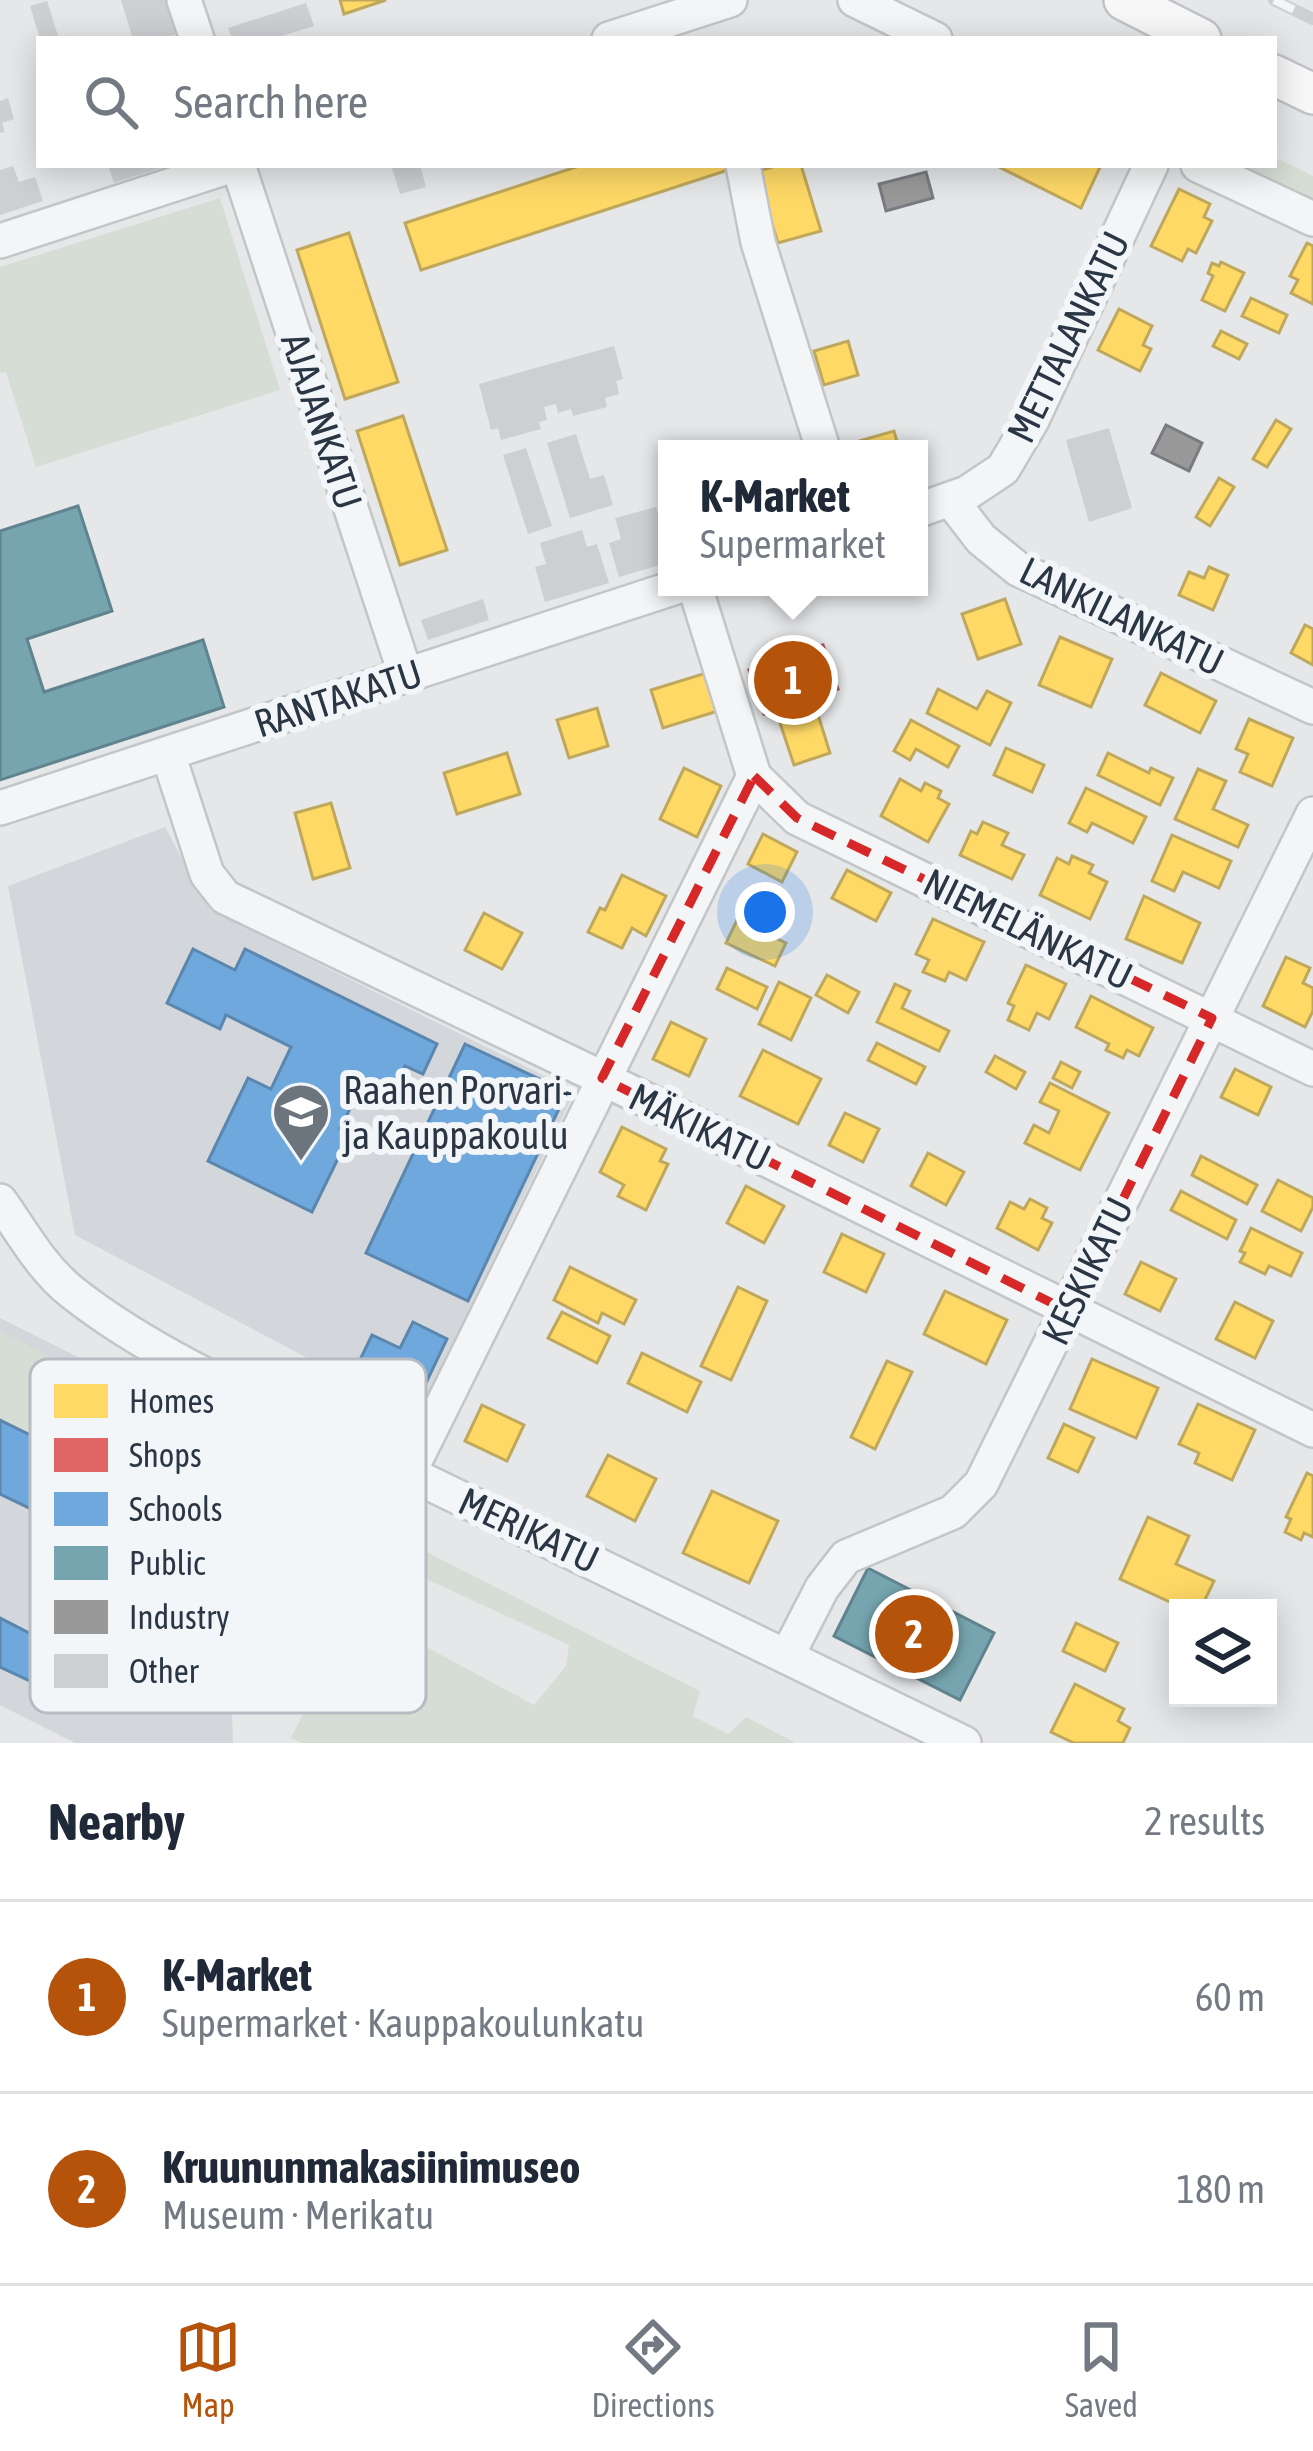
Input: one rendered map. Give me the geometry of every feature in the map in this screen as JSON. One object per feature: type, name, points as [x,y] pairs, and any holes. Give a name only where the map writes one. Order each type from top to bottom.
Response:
[{"type":"main road","points":[[1124,0],[1195,36]]},
{"type":"main road","points":[[1277,76],[1313,94]]},
{"type":"street","points":[[184,0],[196,36]]},
{"type":"street","points":[[618,36],[730,0]]},
{"type":"street","points":[[855,0],[929,36]]},
{"type":"street","points":[[0,241],[227,168]]},
{"type":"street","name":"AJAJANKATU","points":[[237,168],[406,676]]},
{"type":"street","points":[[744,168],[758,242],[820,440]]},
{"type":"street","name":"METTALANKATU","points":[[945,501],[1003,469],[1032,420],[1150,168]]},
{"type":"street","points":[[1204,168],[1313,219]]},
{"type":"street","name":"LANKILANKATU","points":[[945,501],[1018,569],[1313,707]]},
{"type":"street","name":"RANTAKATU","points":[[0,808],[658,593]]},
{"type":"street","points":[[426,1440],[754,776],[698,596]]},
{"type":"street","name":"MÄKIKATU","points":[[168,754],[202,861],[225,897],[1313,1430]]},
{"type":"street","name":"NIEMELÄNKATU","points":[[754,776],[796,818],[1313,1069]]},
{"type":"street","name":"KESKIKATU","points":[[787,1656],[822,1588],[846,1557],[953,1512],[981,1484],[1313,814]]},
{"type":"street","name":"MERIKATU","points":[[1,1196],[32,1249],[68,1290],[183,1359]]},
{"type":"street","name":"MERIKATU","points":[[426,1481],[964,1743]]},
{"type":"highlighted area","points":[[754,776],[797,818],[1212,1018],[1068,1311],[602,1078]]},
{"type":"shaded area","points":[[1277,158],[1313,176],[1313,209],[1237,168],[1277,168]]},
{"type":"shaded area","points":[[220,198],[280,390],[36,467],[6,372],[0,373],[0,267]]},
{"type":"shaded area","name":"Raahen Porvari- ja Kauppakoulu","points":[[165,827],[210,910],[575,1091],[426,1397],[426,1359],[309,1359],[75,1235],[8,886]]},
{"type":"shaded area","points":[[0,1318],[82,1359],[30,1359],[30,1713],[232,1713],[233,1743],[75,1743],[0,1705]]},
{"type":"shaded area","points":[[0,1332],[55,1359],[30,1359],[30,1435],[0,1420]]},
{"type":"shaded area","points":[[426,1552],[700,1691],[693,1716],[728,1734],[746,1717],[796,1743],[302,1743],[291,1738],[304,1713],[426,1713],[426,1647],[534,1705],[566,1666],[569,1645],[426,1579]]},
{"type":"building: Homes","points":[[340,0],[386,0],[344,14]]},
{"type":"building: Homes","points":[[573,168],[728,170],[421,270],[405,223]]},
{"type":"building: Homes","points":[[802,168],[821,231],[778,243],[756,172]]},
{"type":"building: Homes","points":[[1001,168],[1100,168],[1081,208]]},
{"type":"building: Homes","points":[[1179,189],[1210,204],[1204,217],[1212,221],[1196,253],[1188,249],[1182,261],[1151,246]]},
{"type":"building: Homes","points":[[349,233],[398,382],[345,399],[297,250]]},
{"type":"building: Homes","points":[[1307,243],[1313,246],[1313,304],[1291,293],[1298,280],[1290,276]]},
{"type":"building: Homes","points":[[1221,262],[1244,273],[1225,311],[1202,300],[1213,276],[1208,273],[1212,263],[1219,266]]},
{"type":"building: Homes","points":[[1251,298],[1287,315],[1279,333],[1242,316]]},
{"type":"building: Homes","points":[[1119,309],[1152,326],[1143,345],[1151,349],[1140,371],[1098,350]]},
{"type":"building: Homes","points":[[1221,331],[1247,344],[1239,359],[1213,346]]},
{"type":"building: Homes","points":[[848,341],[858,375],[824,385],[814,351]]},
{"type":"building: Homes","points":[[403,416],[447,550],[400,565],[357,431]]},
{"type":"building: Homes","points":[[1276,420],[1291,429],[1267,467],[1253,459]]},
{"type":"building: Homes","points":[[894,431],[896,440],[862,440]]},
{"type":"building: Homes","points":[[1219,478],[1234,487],[1210,526],[1196,517]]},
{"type":"building: Homes","points":[[1209,567],[1228,575],[1213,610],[1179,595],[1189,572],[1204,578]]},
{"type":"building: Homes","points":[[1005,599],[1021,644],[978,659],[962,614]]},
{"type":"building: Homes","points":[[1305,625],[1313,629],[1313,665],[1291,653]]},
{"type":"building: Homes","points":[[1060,637],[1112,659],[1091,707],[1039,685]]},
{"type":"building: Homes","points":[[706,673],[718,711],[663,728],[651,690]]},
{"type":"building: Homes","points":[[1161,673],[1216,701],[1200,733],[1145,705]]},
{"type":"building: Homes","points":[[938,689],[977,709],[987,691],[1011,703],[990,745],[927,713]]},
{"type":"building: Homes","points":[[814,702],[830,753],[794,765],[777,714]]},
{"type":"building: Homes","points":[[597,708],[608,746],[569,758],[557,720]]},
{"type":"building: Homes","points":[[1249,719],[1293,738],[1272,786],[1240,772],[1248,754],[1236,749]]},
{"type":"building: Homes","points":[[911,720],[959,746],[948,767],[916,749],[910,760],[894,751]]},
{"type":"building: Homes","points":[[1006,748],[1044,765],[1032,792],[994,775]]},
{"type":"building: Homes","points":[[507,753],[520,794],[457,814],[444,773]]},
{"type":"building: Homes","points":[[1108,753],[1149,773],[1151,768],[1173,778],[1160,805],[1098,775]]},
{"type":"building: Homes","points":[[684,768],[721,786],[697,837],[660,819]]},
{"type":"building: Homes","points":[[1198,769],[1226,781],[1213,809],[1248,825],[1238,847],[1175,819]]},
{"type":"building: Homes","points":[[900,779],[921,791],[925,783],[941,791],[938,798],[949,804],[928,842],[881,816]]},
{"type":"building: Homes","points":[[1086,788],[1146,817],[1133,843],[1092,823],[1087,832],[1069,823]]},
{"type":"building: Homes","points":[[331,803],[350,868],[313,879],[295,813]]},
{"type":"building: Homes","points":[[983,822],[1008,833],[1002,845],[1024,855],[1012,879],[960,855],[971,831],[977,834]]},
{"type":"building: Homes","points":[[763,834],[797,852],[782,882],[748,864]]},
{"type":"building: Homes","points":[[1172,835],[1231,861],[1219,888],[1183,872],[1174,891],[1152,881]]},
{"type":"building: Homes","points":[[1072,856],[1093,865],[1089,873],[1107,882],[1090,919],[1040,895],[1057,858],[1069,864]]},
{"type":"building: Homes","points":[[847,870],[891,893],[876,921],[832,898]]},
{"type":"building: Homes","points":[[622,875],[666,896],[646,936],[632,928],[622,948],[588,932]]},
{"type":"building: Homes","points":[[1144,896],[1200,923],[1182,963],[1126,939]]},
{"type":"building: Homes","points":[[484,913],[522,933],[502,969],[465,950]]},
{"type":"building: Homes","points":[[933,919],[984,942],[966,980],[949,972],[945,981],[923,972],[929,960],[916,954]]},
{"type":"building: Homes","points":[[737,920],[786,943],[775,966],[726,943]]},
{"type":"building: Homes","points":[[1286,957],[1310,968],[1303,983],[1313,988],[1313,1011],[1305,1027],[1263,1006]]},
{"type":"building: Homes","points":[[1026,965],[1066,984],[1049,1019],[1037,1013],[1029,1030],[1008,1020],[1014,1006],[1008,1003]]},
{"type":"building: Homes","points":[[727,968],[767,987],[757,1009],[717,989]]},
{"type":"building: Homes","points":[[827,975],[859,992],[848,1013],[816,995]]},
{"type":"building: Homes","points":[[779,982],[811,998],[791,1040],[759,1024]]},
{"type":"building: Homes","points":[[895,984],[910,991],[902,1008],[949,1031],[939,1051],[877,1022]]},
{"type":"building: Homes","points":[[1091,996],[1153,1028],[1139,1056],[1127,1050],[1123,1058],[1106,1050],[1109,1044],[1076,1027]]},
{"type":"building: Homes","points":[[671,1022],[706,1039],[689,1076],[653,1059]]},
{"type":"building: Homes","points":[[877,1043],[925,1067],[916,1084],[868,1060]]},
{"type":"building: Homes","points":[[763,1050],[821,1079],[798,1124],[740,1096]]},
{"type":"building: Homes","points":[[995,1056],[1025,1072],[1016,1089],[986,1072]]},
{"type":"building: Homes","points":[[1061,1062],[1080,1072],[1072,1088],[1053,1078]]},
{"type":"building: Homes","points":[[1235,1069],[1271,1087],[1258,1115],[1221,1097]]},
{"type":"building: Homes","points":[[1050,1083],[1109,1113],[1080,1170],[1025,1143],[1034,1125],[1049,1133],[1059,1111],[1040,1102]]},
{"type":"building: Homes","points":[[845,1113],[879,1129],[863,1162],[829,1145]]},
{"type":"building: Homes","points":[[622,1127],[666,1149],[660,1161],[668,1164],[646,1210],[618,1196],[624,1185],[600,1172]]},
{"type":"building: Homes","points":[[928,1153],[964,1172],[946,1205],[911,1186]]},
{"type":"building: Homes","points":[[1201,1156],[1257,1185],[1247,1204],[1192,1175]]},
{"type":"building: Homes","points":[[1278,1180],[1313,1198],[1301,1231],[1262,1211]]},
{"type":"building: Homes","points":[[746,1186],[784,1206],[764,1243],[727,1223]]},
{"type":"building: Homes","points":[[1181,1191],[1236,1220],[1227,1239],[1171,1210]]},
{"type":"building: Homes","points":[[1030,1199],[1047,1208],[1042,1218],[1052,1223],[1038,1250],[997,1228],[1010,1202],[1024,1209]]},
{"type":"building: Homes","points":[[1251,1228],[1302,1253],[1291,1276],[1269,1266],[1265,1274],[1240,1262]]},
{"type":"building: Homes","points":[[842,1234],[884,1254],[866,1292],[824,1272]]},
{"type":"building: Homes","points":[[1141,1262],[1176,1279],[1160,1311],[1125,1294]]},
{"type":"building: Homes","points":[[570,1267],[636,1300],[624,1324],[602,1313],[598,1323],[554,1300]]},
{"type":"building: Homes","points":[[738,1287],[767,1301],[731,1380],[701,1366]]},
{"type":"building: Homes","points":[[945,1291],[1007,1320],[986,1364],[924,1334]]},
{"type":"building: Homes","points":[[1235,1302],[1273,1321],[1255,1358],[1216,1339]]},
{"type":"building: Homes","points":[[562,1312],[610,1336],[597,1363],[548,1338]]},
{"type":"building: Homes","points":[[642,1353],[701,1382],[687,1412],[628,1383]]},
{"type":"building: Homes","points":[[1092,1359],[1158,1388],[1136,1438],[1070,1409]]},
{"type":"building: Homes","points":[[887,1361],[912,1372],[875,1449],[851,1437]]},
{"type":"building: Homes","points":[[1198,1404],[1255,1430],[1232,1480],[1195,1463],[1199,1453],[1179,1444]]},
{"type":"building: Homes","points":[[482,1405],[524,1425],[507,1461],[465,1441]]},
{"type":"building: Homes","points":[[1064,1424],[1094,1438],[1078,1472],[1048,1458]]},
{"type":"building: Homes","points":[[608,1455],[656,1479],[635,1521],[587,1496]]},
{"type":"building: Homes","points":[[1307,1473],[1313,1476],[1313,1537],[1304,1533],[1301,1540],[1285,1532],[1291,1519],[1286,1517]]},
{"type":"building: Homes","points":[[712,1491],[778,1521],[749,1583],[683,1553]]},
{"type":"building: Homes","points":[[1148,1517],[1189,1536],[1176,1564],[1214,1581],[1205,1599],[1169,1602],[1120,1579]]},
{"type":"building: Homes","points":[[1076,1623],[1118,1643],[1105,1671],[1063,1651]]},
{"type":"building: Homes","points":[[1075,1684],[1124,1709],[1118,1721],[1130,1728],[1123,1743],[1074,1743],[1051,1732]]},
{"type":"building: Shops","points":[[823,645],[838,689],[764,714],[749,670]]},
{"type":"building: Schools","points":[[193,949],[235,970],[245,949],[437,1044],[423,1074],[405,1066],[389,1100],[361,1086],[340,1129],[350,1134],[312,1212],[208,1161],[248,1078],[271,1089],[291,1047],[226,1015],[220,1029],[167,1003]]},
{"type":"building: Schools","points":[[465,1044],[567,1092],[468,1301],[366,1253]]},
{"type":"building: Schools","points":[[413,1322],[447,1339],[426,1383],[426,1359],[360,1359],[372,1335],[400,1348]]},
{"type":"building: Schools","points":[[0,1420],[30,1435],[30,1508],[0,1494]]},
{"type":"building: Schools","points":[[0,1618],[30,1633],[30,1681],[0,1667]]},
{"type":"building: Public","points":[[78,506],[112,611],[27,639],[44,692],[203,640],[224,707],[0,780],[0,531]]},
{"type":"building: Public","points":[[868,1568],[994,1633],[960,1700],[834,1636]]},
{"type":"building: Industry","points":[[926,172],[933,198],[886,211],[879,184]]},
{"type":"building: Industry","points":[[1166,425],[1202,443],[1189,471],[1152,453]]},
{"type":"building: Other","points":[[121,0],[167,0],[178,34],[132,36]]},
{"type":"building: Other","points":[[47,1],[58,36],[39,36],[30,6]]},
{"type":"building: Other","points":[[306,3],[314,26],[282,36],[231,36],[228,28]]},
{"type":"building: Other","points":[[8,98],[14,119],[2,123],[5,132],[0,133],[0,101]]},
{"type":"building: Other","points":[[13,166],[19,182],[35,177],[43,201],[0,215],[0,170]]},
{"type":"building: Other","points":[[109,168],[160,168],[114,183]]},
{"type":"building: Other","points":[[392,168],[421,168],[426,187],[400,194]]},
{"type":"building: Other","points":[[614,346],[623,379],[616,381],[619,394],[605,398],[607,407],[573,416],[571,409],[558,413],[556,404],[544,407],[547,420],[539,422],[541,429],[501,440],[498,428],[491,430],[479,384]]},
{"type":"building: Other","points":[[1109,428],[1132,508],[1089,522],[1066,440]]},
{"type":"building: Other","points":[[576,434],[590,479],[604,475],[613,505],[570,518],[547,443]]},
{"type":"building: Other","points":[[526,448],[552,526],[528,534],[503,455]]},
{"type":"building: Other","points":[[656,507],[658,566],[619,577],[609,543],[621,539],[615,518]]},
{"type":"building: Other","points":[[582,530],[587,547],[597,544],[609,583],[545,602],[535,567],[546,564],[540,543]]},
{"type":"building: Other","points":[[483,599],[489,620],[428,640],[421,620]]},
{"type":"railway","points":[[1274,0],[1313,19]]},
{"type":"place","name":"K-Market","points":[[793,680]]},
{"type":"place","name":"Raahen Porvari- ja Kauppakoulu","points":[[301,1163]]},
{"type":"place","name":"Kruununmakasiinimuseo","points":[[914,1634]]}]
